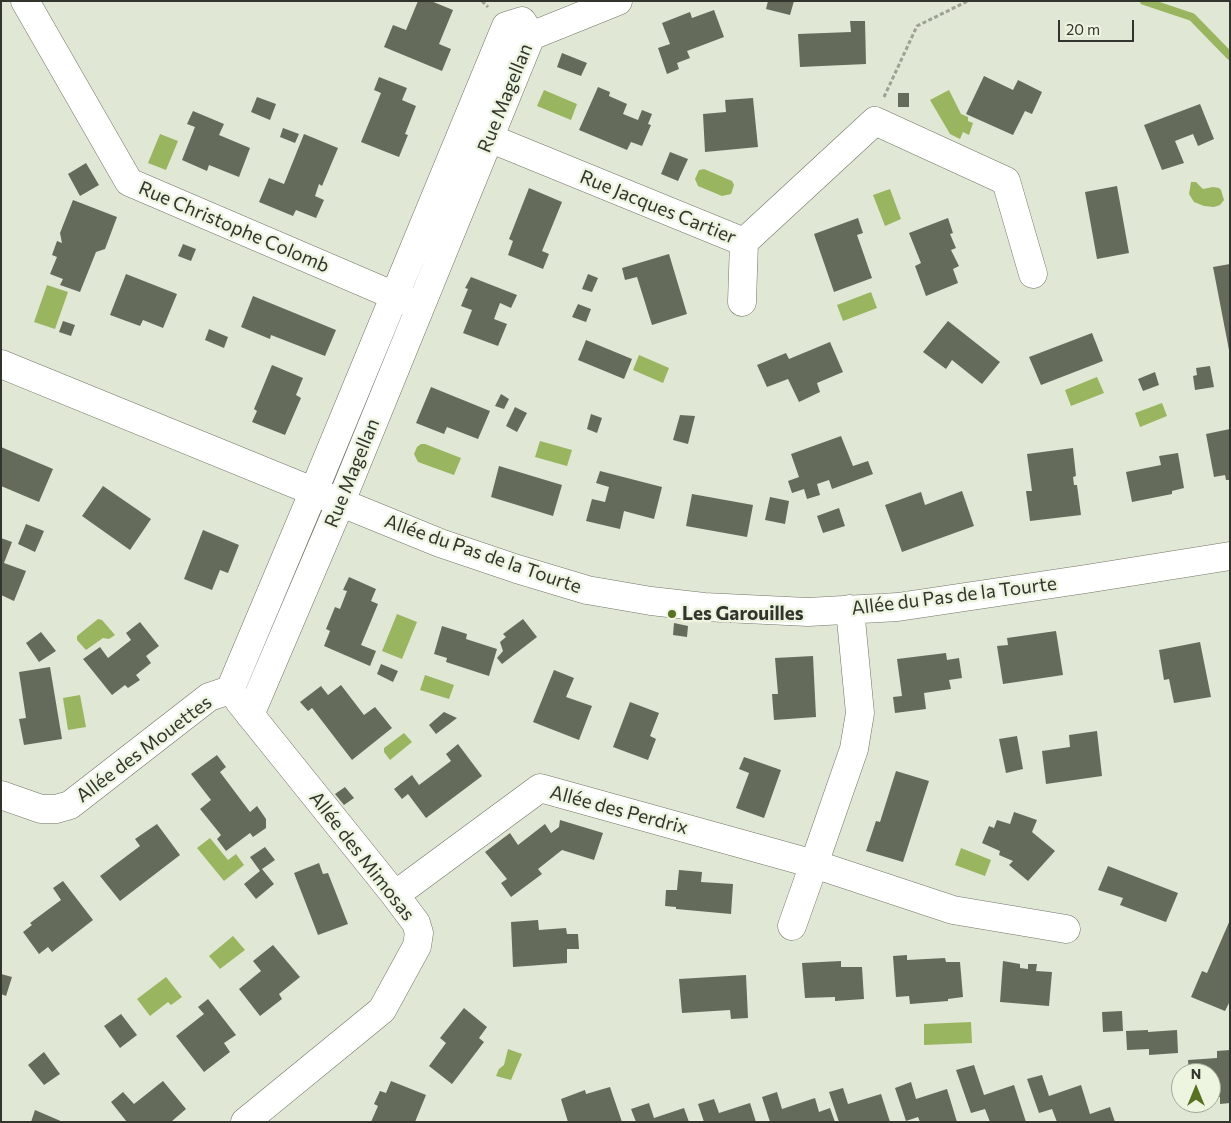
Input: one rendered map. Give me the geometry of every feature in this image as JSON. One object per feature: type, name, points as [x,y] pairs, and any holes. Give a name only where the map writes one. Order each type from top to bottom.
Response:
[{"type":"street","name":"Rue Christophe Colomb","points":[[25,1],[128,182],[420,306]]},
{"type":"street","points":[[522,21],[618,1]]},
{"type":"street","name":"Rue Magellan","points":[[230,690],[463,127],[522,21]]},
{"type":"street","name":"Rue Magellan","points":[[250,715],[340,504],[489,138],[522,21]]},
{"type":"street","points":[[876,121],[1006,180],[1033,274]]},
{"type":"street","name":"Rue Jacques Cartier","points":[[463,127],[744,242],[876,121]]},
{"type":"street","points":[[742,302],[744,242]]},
{"type":"street","name":"Allée du Pas de la Tourte","points":[[1,364],[440,544],[587,590],[704,607],[808,612],[850,610],[898,607],[1230,556]]},
{"type":"street","points":[[792,926],[854,749],[860,713],[850,610]]},
{"type":"street","points":[[230,690],[250,715]]},
{"type":"street","name":"Allée des Mouettes","points":[[1,795],[41,809],[56,809],[70,805],[209,698],[230,690]]},
{"type":"street","name":"Allée des Mimosas","points":[[245,1122],[382,1010],[417,946],[419,933],[416,922],[396,895],[250,715]]},
{"type":"street","name":"Allée des Perdrix","points":[[396,895],[540,788],[814,864]]},
{"type":"street","points":[[814,864],[953,910],[1066,929]]},
{"type":"path","points":[[876,121],[878,109],[917,26],[968,1]]},
{"type":"shaded area","points":[[544,90],[577,104],[571,120],[537,106]]},
{"type":"shaded area","points":[[949,90],[961,114],[968,117],[968,121],[973,123],[969,135],[963,132],[960,139],[950,134],[930,100]]},
{"type":"shaded area","points":[[160,134],[178,141],[166,170],[148,163]]},
{"type":"shaded area","points":[[704,169],[732,181],[734,185],[731,194],[722,196],[698,186],[695,179],[699,170]]},
{"type":"shaded area","points":[[1191,182],[1196,182],[1203,189],[1219,188],[1224,200],[1220,205],[1214,207],[1194,202],[1189,194]]},
{"type":"shaded area","points":[[890,189],[901,219],[885,226],[873,195]]},
{"type":"shaded area","points":[[47,285],[68,292],[55,329],[34,322]]},
{"type":"shaded area","points":[[871,292],[877,308],[843,321],[837,305]]},
{"type":"shaded area","points":[[639,355],[669,368],[663,383],[633,370]]},
{"type":"shaded area","points":[[1097,377],[1104,393],[1071,406],[1065,390]]},
{"type":"shaded area","points":[[1162,403],[1167,416],[1140,427],[1135,413]]},
{"type":"shaded area","points":[[540,441],[572,450],[567,466],[535,457]]},
{"type":"shaded area","points":[[421,444],[461,458],[454,475],[418,462],[414,454],[417,447]]},
{"type":"shaded area","points":[[397,614],[417,622],[402,659],[382,651]]},
{"type":"shaded area","points":[[98,619],[102,620],[115,635],[109,639],[103,638],[86,650],[77,640],[77,636]]},
{"type":"shaded area","points":[[425,675],[454,685],[449,699],[420,690]]},
{"type":"shaded area","points":[[80,695],[86,727],[68,730],[63,698]]},
{"type":"shaded area","points":[[404,733],[412,742],[390,760],[384,752],[384,748]]},
{"type":"shaded area","points":[[210,838],[228,860],[236,854],[244,865],[224,881],[197,848]]},
{"type":"shaded area","points":[[961,848],[991,860],[985,876],[955,865]]},
{"type":"shaded area","points":[[233,936],[245,950],[220,969],[209,956]]},
{"type":"shaded area","points":[[166,977],[182,997],[171,1005],[168,1002],[150,1016],[137,999]]},
{"type":"shaded area","points":[[971,1022],[972,1043],[924,1045],[924,1024]]},
{"type":"shaded area","points":[[508,1049],[522,1054],[511,1080],[496,1076],[499,1069],[504,1065]]},
{"type":"building","points":[[418,1],[431,1],[453,10],[439,44],[451,49],[442,71],[384,47],[393,25],[406,30]]},
{"type":"building","points":[[768,1],[794,1],[790,15],[766,9]]},
{"type":"building","points":[[714,10],[724,37],[687,51],[690,58],[677,63],[679,69],[667,74],[658,48],[670,44],[662,23],[690,12],[692,18]]},
{"type":"building","points":[[850,21],[865,21],[866,64],[800,67],[798,34],[851,32]]},
{"type":"building","points":[[562,53],[587,63],[581,76],[557,67]]},
{"type":"building","points":[[984,76],[1013,90],[1018,80],[1042,92],[1032,114],[1025,111],[1013,135],[966,114]]},
{"type":"building","points":[[379,77],[407,88],[402,100],[416,106],[405,134],[408,135],[399,157],[361,142],[381,93],[374,90]]},
{"type":"building","points":[[598,87],[610,92],[609,96],[627,104],[623,114],[638,120],[642,110],[652,114],[648,124],[651,125],[642,146],[631,142],[627,150],[579,130]]},
{"type":"building","points":[[898,93],[909,93],[909,107],[898,107]]},
{"type":"building","points":[[257,97],[276,104],[270,120],[251,112]]},
{"type":"building","points":[[753,98],[758,147],[705,152],[703,114],[726,112],[725,100]]},
{"type":"building","points":[[1200,104],[1214,139],[1198,146],[1193,134],[1175,141],[1184,163],[1162,170],[1144,125]]},
{"type":"building","points":[[193,111],[224,124],[219,135],[250,148],[239,177],[209,165],[207,171],[182,160],[195,127],[187,124]]},
{"type":"building","points":[[283,128],[299,134],[295,143],[280,137]]},
{"type":"building","points":[[304,134],[338,148],[322,186],[319,184],[315,196],[324,200],[316,218],[296,210],[293,216],[259,202],[269,178],[284,184]]},
{"type":"building","points":[[670,152],[688,159],[678,181],[661,174]]},
{"type":"building","points":[[86,163],[99,185],[80,196],[68,174]]},
{"type":"building","points":[[1117,186],[1129,253],[1097,259],[1085,192]]},
{"type":"building","points":[[529,188],[562,202],[542,251],[549,254],[543,269],[508,255],[513,241],[509,239]]},
{"type":"building","points":[[73,200],[117,217],[105,249],[96,252],[80,292],[60,285],[63,279],[50,274],[57,257],[52,255],[57,241],[62,243],[60,233]]},
{"type":"building","points":[[858,218],[863,233],[857,235],[872,278],[834,292],[814,234]]},
{"type":"building","points":[[948,218],[953,233],[950,234],[956,248],[951,250],[959,266],[953,269],[958,283],[926,296],[915,266],[921,263],[909,233]]},
{"type":"building","points":[[183,244],[196,249],[191,261],[178,256]]},
{"type":"building","points":[[669,254],[687,314],[652,325],[637,277],[625,280],[622,268]]},
{"type":"building","points":[[1230,264],[1230,350],[1229,350],[1213,267]]},
{"type":"building","points":[[126,274],[177,294],[163,328],[143,320],[140,326],[110,315]]},
{"type":"building","points":[[588,274],[598,278],[592,292],[582,289]]},
{"type":"building","points":[[471,277],[517,295],[511,308],[500,303],[494,319],[507,324],[498,346],[463,333],[472,310],[461,306],[468,289],[465,288]]},
{"type":"building","points":[[253,296],[336,330],[325,356],[271,335],[270,339],[241,327]]},
{"type":"building","points":[[578,304],[591,309],[586,322],[572,317]]},
{"type":"building","points":[[63,321],[75,325],[71,336],[59,332]]},
{"type":"building","points":[[948,321],[1000,362],[982,384],[952,360],[946,369],[923,352]]},
{"type":"building","points":[[209,329],[228,337],[224,348],[205,340]]},
{"type":"building","points":[[1092,333],[1103,361],[1041,385],[1029,357]]},
{"type":"building","points":[[586,340],[632,359],[624,379],[578,360]]},
{"type":"building","points":[[830,342],[843,372],[817,383],[820,392],[799,402],[788,379],[767,387],[757,365],[786,353],[789,359]]},
{"type":"building","points":[[272,365],[303,378],[296,395],[301,398],[285,435],[252,422],[257,411],[254,409]]},
{"type":"building","points":[[1210,366],[1214,387],[1195,390],[1193,376],[1197,375],[1196,368]]},
{"type":"building","points":[[1155,372],[1159,385],[1143,391],[1138,379]]},
{"type":"building","points":[[431,387],[490,411],[478,439],[447,427],[444,434],[416,423]]},
{"type":"building","points":[[501,394],[509,399],[504,409],[495,406]]},
{"type":"building","points":[[515,407],[527,413],[517,432],[506,426]]},
{"type":"building","points":[[591,414],[602,418],[597,433],[587,429]]},
{"type":"building","points":[[680,415],[695,416],[688,444],[673,440]]},
{"type":"building","points":[[1230,429],[1230,480],[1226,480],[1225,475],[1214,477],[1206,434]]},
{"type":"building","points":[[841,436],[853,466],[868,461],[873,474],[832,489],[829,480],[817,484],[820,495],[807,499],[804,489],[792,493],[788,481],[799,477],[791,454]]},
{"type":"building","points":[[1,447],[53,469],[39,502],[1,486]]},
{"type":"building","points":[[1073,448],[1076,476],[1073,477],[1074,485],[1077,485],[1081,515],[1030,521],[1026,491],[1032,491],[1027,454]]},
{"type":"building","points":[[1178,453],[1184,488],[1172,491],[1172,494],[1132,502],[1126,472],[1161,465],[1159,456]]},
{"type":"building","points":[[499,466],[562,485],[553,516],[491,497]]},
{"type":"building","points":[[600,471],[662,487],[654,519],[624,511],[620,529],[586,521],[592,499],[605,502],[609,487],[596,483]]},
{"type":"building","points":[[103,486],[151,519],[130,550],[82,516]]},
{"type":"building","points":[[962,491],[974,526],[902,552],[885,505],[921,492],[925,505]]},
{"type":"building","points":[[692,494],[753,505],[747,537],[686,526]]},
{"type":"building","points":[[770,497],[789,501],[785,524],[765,520]]},
{"type":"building","points":[[839,508],[845,526],[823,533],[817,516]]},
{"type":"building","points":[[26,524],[44,531],[35,552],[18,544]]},
{"type":"building","points":[[203,530],[239,545],[228,573],[220,570],[212,590],[184,579]]},
{"type":"building","points":[[1,538],[12,542],[4,563],[26,571],[14,601],[1,595]]},
{"type":"building","points":[[349,577],[376,589],[371,601],[378,604],[361,645],[376,651],[370,666],[324,646],[330,631],[326,629],[335,607],[340,609],[347,591],[343,590]]},
{"type":"building","points":[[523,619],[537,637],[502,664],[497,658],[503,651],[500,642],[506,637],[503,634]]},
{"type":"building","points":[[140,622],[159,646],[146,656],[151,663],[136,675],[140,680],[128,688],[125,685],[112,695],[83,659],[100,647],[108,658],[131,640],[126,633]]},
{"type":"building","points":[[674,623],[688,626],[687,637],[673,635]]},
{"type":"building","points":[[442,626],[467,634],[466,639],[497,649],[489,676],[446,662],[447,658],[434,654]]},
{"type":"building","points":[[1056,631],[1063,675],[1003,684],[997,646],[1008,645],[1007,638]]},
{"type":"building","points":[[41,632],[56,651],[39,662],[26,643]]},
{"type":"building","points":[[1200,642],[1211,697],[1174,703],[1169,679],[1164,680],[1159,650]]},
{"type":"building","points":[[946,653],[947,660],[959,658],[962,678],[949,680],[951,689],[924,693],[926,709],[895,713],[893,697],[902,696],[897,659]]},
{"type":"building","points":[[813,656],[816,717],[774,720],[772,694],[778,694],[775,658]]},
{"type":"building","points":[[381,664],[398,671],[393,682],[377,674]]},
{"type":"building","points":[[50,667],[62,739],[24,745],[19,719],[26,718],[19,672]]},
{"type":"building","points":[[554,670],[574,678],[566,697],[592,706],[579,740],[533,722]]},
{"type":"building","points":[[341,685],[364,715],[375,707],[392,728],[352,760],[312,708],[308,711],[300,702],[321,686],[328,695]]},
{"type":"building","points":[[630,702],[659,713],[650,736],[656,739],[648,760],[613,747]]},
{"type":"building","points":[[444,712],[457,718],[436,734],[429,725]]},
{"type":"building","points":[[1097,731],[1102,776],[1046,784],[1042,751],[1070,747],[1069,735]]},
{"type":"building","points":[[1017,736],[1023,769],[1006,773],[999,739]]},
{"type":"building","points":[[458,744],[482,776],[426,818],[408,794],[402,799],[394,789],[412,775],[419,785],[451,761],[446,754]]},
{"type":"building","points":[[217,755],[226,767],[220,772],[250,812],[257,806],[266,819],[266,828],[253,837],[250,833],[226,851],[217,839],[221,835],[200,809],[211,800],[191,774]]},
{"type":"building","points":[[744,757],[781,770],[764,818],[736,808],[749,773],[739,769]]},
{"type":"building","points":[[896,771],[929,781],[903,862],[866,851],[876,821],[880,822]]},
{"type":"building","points":[[345,787],[354,798],[344,805],[335,794]]},
{"type":"building","points":[[1014,812],[1037,820],[1032,832],[1055,851],[1028,881],[1009,865],[1013,861],[999,855],[1000,851],[982,843],[989,826],[994,828],[997,820],[1010,824]]},
{"type":"building","points":[[560,820],[603,833],[594,860],[562,850],[538,869],[542,874],[511,897],[501,883],[507,879],[485,852],[510,833],[518,845],[545,824],[551,833],[559,827]]},
{"type":"building","points":[[157,824],[180,855],[120,901],[100,876],[140,846],[135,839]]},
{"type":"building","points":[[265,847],[275,860],[262,869],[274,884],[256,899],[244,884],[260,871],[250,857]]},
{"type":"building","points":[[319,863],[323,874],[328,873],[348,924],[318,935],[294,873]]},
{"type":"building","points":[[1108,866],[1178,893],[1166,922],[1120,905],[1123,898],[1098,890]]},
{"type":"building","points":[[679,870],[702,872],[701,882],[733,884],[731,914],[676,909],[676,907],[665,906],[666,890],[677,890]]},
{"type":"building","points":[[63,881],[93,920],[52,952],[48,947],[39,954],[23,932],[32,925],[30,923],[61,900],[53,888]]},
{"type":"building","points":[[538,920],[539,930],[566,928],[567,934],[578,934],[579,949],[567,949],[567,963],[513,967],[511,922]]},
{"type":"building","points":[[1230,920],[1230,1001],[1225,1011],[1191,997],[1202,971],[1207,973]]},
{"type":"building","points":[[273,945],[300,977],[279,994],[282,999],[260,1016],[239,989],[261,971],[253,961]]},
{"type":"building","points":[[907,955],[907,960],[945,958],[946,962],[960,962],[963,997],[948,999],[948,1001],[910,1004],[909,996],[896,997],[893,956]]},
{"type":"building","points":[[841,961],[841,967],[862,967],[864,999],[835,1001],[835,997],[805,998],[802,963]]},
{"type":"building","points":[[1003,961],[1020,964],[1020,968],[1028,969],[1028,964],[1037,964],[1036,971],[1052,972],[1049,1006],[1000,1002]]},
{"type":"building","points":[[1,974],[12,977],[6,996],[1,994]]},
{"type":"building","points":[[746,975],[748,1018],[731,1019],[730,1010],[682,1013],[679,979]]},
{"type":"building","points":[[208,999],[236,1035],[224,1043],[230,1052],[204,1072],[176,1036],[204,1014],[198,1007]]},
{"type":"building","points":[[464,1008],[487,1027],[479,1038],[484,1042],[452,1084],[429,1066],[446,1043],[440,1038]]},
{"type":"building","points":[[1122,1011],[1123,1031],[1103,1032],[1102,1012]]},
{"type":"building","points":[[121,1014],[137,1035],[120,1048],[104,1026]]},
{"type":"building","points":[[1148,1030],[1148,1032],[1177,1030],[1178,1053],[1149,1055],[1149,1049],[1127,1050],[1126,1031]]},
{"type":"building","points":[[1230,1050],[1230,1103],[1221,1104],[1221,1063],[1188,1063],[1188,1060],[1217,1058],[1217,1051]]},
{"type":"building","points":[[44,1052],[60,1074],[44,1085],[28,1065]]},
{"type":"building","points":[[974,1065],[984,1095],[1014,1085],[1026,1122],[990,1122],[985,1109],[971,1113],[956,1070]]},
{"type":"building","points":[[1042,1075],[1049,1096],[1081,1085],[1090,1114],[1110,1107],[1115,1122],[1057,1122],[1052,1109],[1039,1113],[1027,1079]]},
{"type":"building","points":[[163,1081],[186,1109],[171,1122],[127,1122],[111,1102],[123,1092],[134,1104]]},
{"type":"building","points":[[391,1081],[426,1095],[415,1122],[371,1122],[378,1106],[374,1104],[380,1091],[386,1093]]},
{"type":"building","points":[[911,1082],[916,1099],[947,1089],[957,1122],[920,1122],[918,1117],[906,1121],[895,1088]]},
{"type":"building","points":[[610,1087],[622,1122],[568,1122],[561,1099],[585,1090],[586,1094]]},
{"type":"building","points":[[843,1088],[848,1104],[881,1094],[890,1122],[839,1122],[829,1092]]},
{"type":"building","points":[[777,1092],[782,1109],[815,1098],[819,1112],[830,1108],[835,1122],[770,1122],[762,1097]]},
{"type":"building","points":[[714,1099],[719,1113],[750,1103],[756,1122],[704,1122],[698,1104]]},
{"type":"building","points":[[649,1103],[654,1118],[684,1108],[689,1122],[636,1122],[631,1109]]},
{"type":"building","points":[[35,1110],[63,1122],[31,1122]]},
{"type":"waterway","points":[[1144,1],[1192,17],[1230,56]]},
{"type":"place","name":"Les Garouilles","points":[[672,614]]}]
